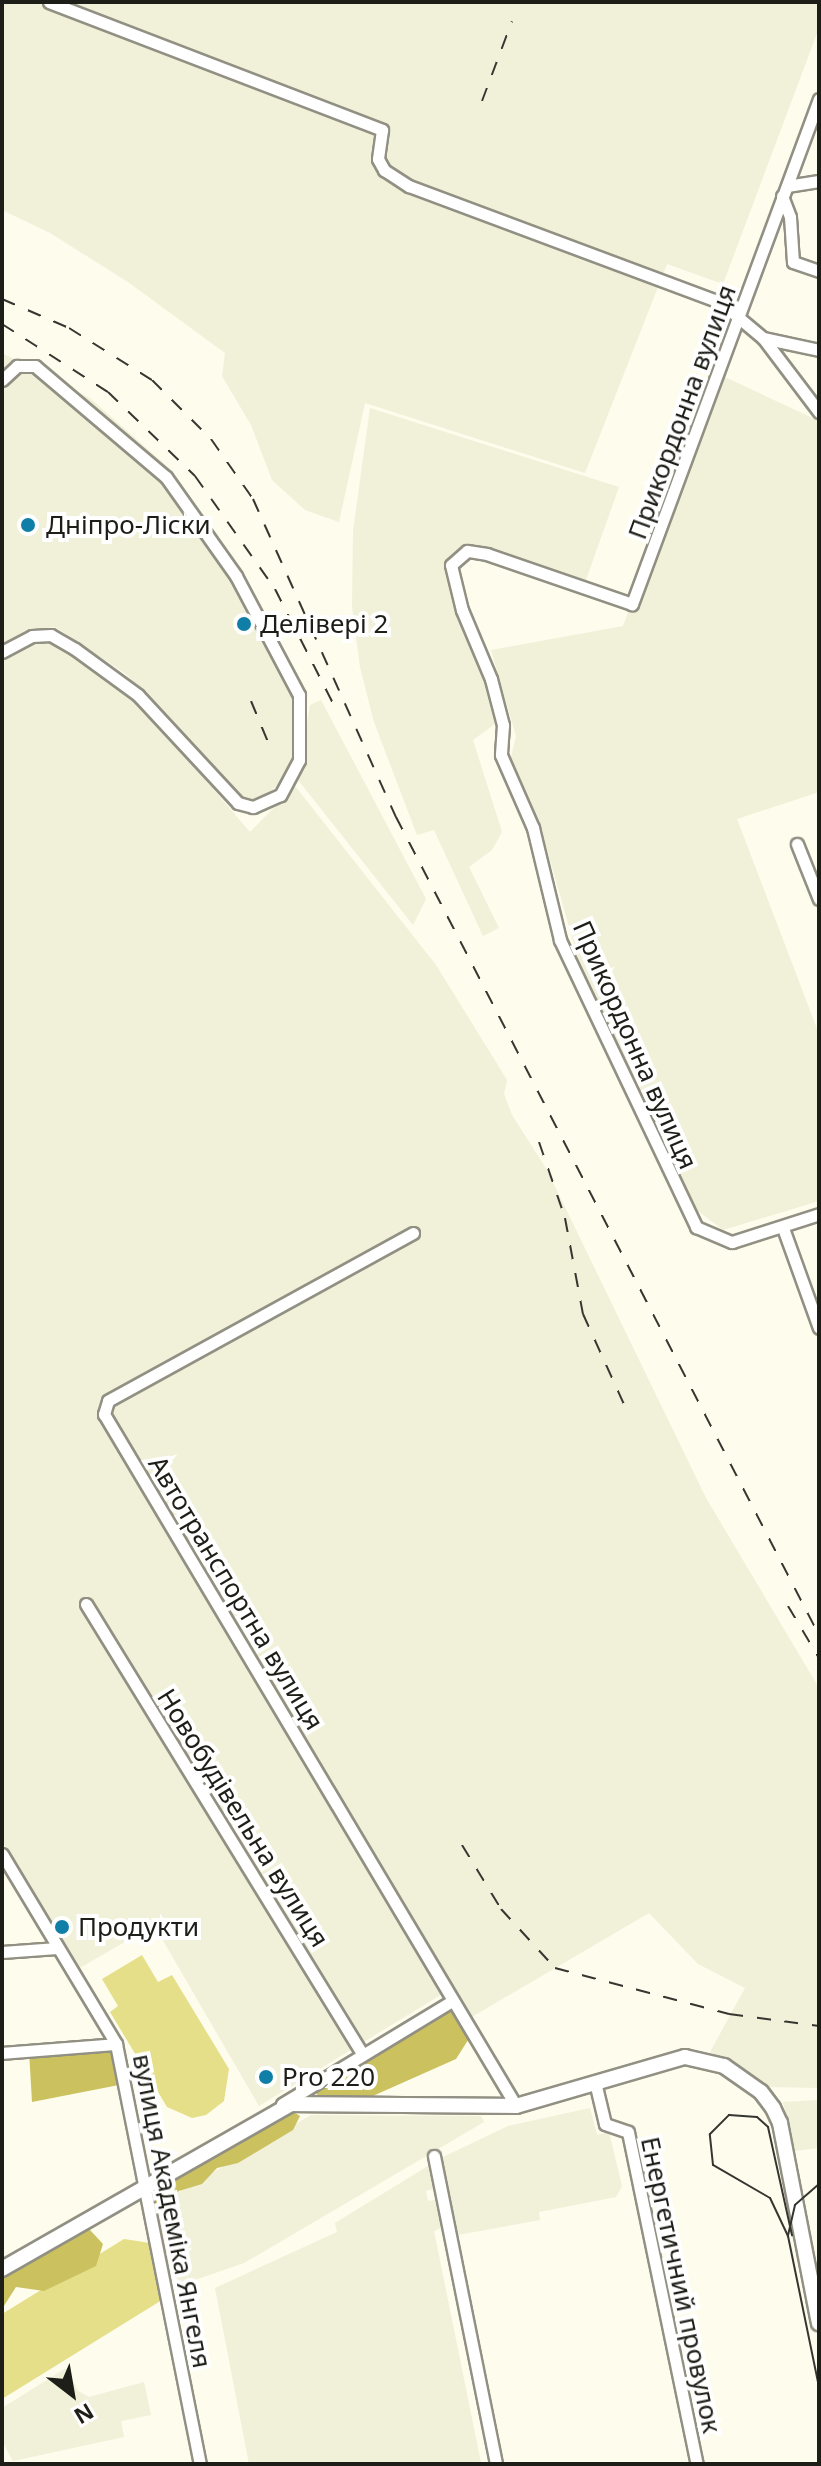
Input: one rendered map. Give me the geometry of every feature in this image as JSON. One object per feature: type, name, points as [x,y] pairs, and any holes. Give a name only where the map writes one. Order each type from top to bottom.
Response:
[{"type":"main road","points":[[2,2269],[272,2110],[305,2102],[516,2106],[685,2057],[700,2058],[743,2077],[761,2092],[780,2123],[819,2323]]},
{"type":"street","points":[[49,2],[382,130],[378,159],[384,170],[409,186],[720,302],[763,338],[819,412]]},
{"type":"street","name":"Прикордонна вулиця","points":[[783,1228],[732,1242],[716,1238],[696,1227],[668,1172],[560,940],[533,828],[501,755],[503,725],[491,679],[462,610],[451,565],[467,551],[487,554],[632,604],[819,99]]},
{"type":"street","points":[[819,181],[785,191],[793,262],[819,271]]},
{"type":"street","points":[[763,338],[819,350]]},
{"type":"street","points":[[2,380],[17,366],[35,366],[166,477],[230,565],[299,695],[299,760],[280,795],[253,807],[238,803],[138,695],[75,649],[51,635],[32,636],[2,652]]},
{"type":"street","points":[[797,844],[819,899]]},
{"type":"street","points":[[819,1214],[783,1228],[819,1328]]},
{"type":"street","name":"Автотранспортна вулиця","points":[[413,1233],[104,1407],[516,2106]]},
{"type":"street","name":"Новобудівельна вулиця","points":[[86,1604],[363,2055]]},
{"type":"street","name":"вулиця Академіка Янгеля","points":[[2,1854],[116,2044],[200,2464]]},
{"type":"street","points":[[2,1952],[57,1948]]},
{"type":"street","points":[[272,2110],[452,2001]]},
{"type":"street","points":[[2,2053],[116,2044]]},
{"type":"street","name":"Енергетичний провулок","points":[[595,2082],[605,2124],[628,2132],[697,2464]]},
{"type":"street","points":[[434,2156],[496,2464]]},
{"type":"shaded area","points":[[2,2],[819,2],[819,28],[723,284],[667,264],[585,473],[365,403],[339,522],[305,510],[272,480],[251,425],[222,376],[225,353],[128,282],[50,233],[2,210]]},
{"type":"shaded area","points":[[2,353],[91,399],[169,468],[297,695],[295,757],[282,781],[260,801],[242,798],[126,674],[55,627],[32,630],[75,652],[136,699],[250,832],[295,786],[436,965],[507,1080],[504,1094],[512,1115],[547,1170],[706,1498],[819,1688],[819,2088],[771,2087],[710,2052],[745,1988],[698,1964],[649,1913],[470,2018],[452,1988],[259,2106],[154,1925],[78,1969],[2,1841]]},
{"type":"shaded area","points":[[716,373],[819,421],[819,792],[737,819],[819,1034],[819,1201],[723,1230],[685,1201],[590,1001],[541,828],[510,761],[516,736],[491,650],[623,626]]},
{"type":"shaded area","points":[[370,408],[619,487],[582,591],[487,558],[460,553],[445,561],[499,721],[473,740],[502,832],[492,850],[469,867],[499,928],[483,936],[434,830],[417,835],[374,722],[360,667],[352,606],[353,531]]},
{"type":"shaded area","points":[[321,700],[426,899],[413,925],[298,780],[310,705]]},
{"type":"shaded area","points":[[142,1955],[158,1982],[172,1975],[229,2069],[224,2101],[206,2115],[192,2118],[167,2107],[110,2012],[118,2006],[102,1979]]},
{"type":"shaded area","points":[[441,2002],[451,2005],[470,2037],[456,2059],[366,2099],[327,2105],[317,2097],[316,2077],[326,2069],[360,2064],[369,2046]]},
{"type":"shaded area","points":[[116,2044],[124,2084],[32,2102],[29,2051]]},
{"type":"shaded area","points":[[819,2100],[819,2148],[795,2151],[783,2102]]},
{"type":"shaded area","points":[[279,2103],[300,2116],[293,2130],[238,2163],[217,2168],[202,2184],[179,2191],[168,2200],[156,2203],[149,2198],[151,2179],[174,2161]]},
{"type":"shaded area","points":[[590,2108],[597,2135],[609,2132],[622,2186],[616,2197],[539,2212],[540,2220],[458,2235],[441,2158],[508,2126]]},
{"type":"shaded area","points":[[311,2115],[481,2116],[484,2122],[244,2263],[183,2284],[171,2282],[157,2205]]},
{"type":"shaded area","points":[[428,2166],[433,2189],[426,2191],[428,2201],[435,2200],[441,2228],[434,2231],[481,2463],[249,2464],[215,2288],[337,2232],[335,2223]]},
{"type":"shaded area","points":[[82,2230],[90,2230],[103,2244],[96,2266],[44,2291],[16,2287],[2,2309],[2,2277]]},
{"type":"shaded area","points":[[124,2239],[150,2243],[162,2300],[2,2399],[2,2314]]},
{"type":"shaded area","points":[[66,2368],[78,2391],[89,2397],[144,2382],[151,2415],[121,2421],[124,2437],[13,2461],[2,2441],[2,2408]]},
{"type":"tram line","points":[[788,2236],[770,2198],[713,2165],[710,2134],[729,2115],[757,2117],[768,2127],[792,2235]]},
{"type":"tram line","points":[[819,2184],[795,2205],[788,2236],[819,2387]]},
{"type":"railway","points":[[482,101],[512,21]]},
{"type":"railway","points":[[2,299],[69,328],[152,380],[211,439],[253,499],[396,817],[819,1635]]},
{"type":"railway","points":[[2,324],[108,392],[195,476],[275,589],[338,713]]},
{"type":"railway","points":[[251,701],[268,742]]},
{"type":"railway","points":[[539,1142],[565,1218],[583,1314],[627,1411]]},
{"type":"railway","points":[[788,1606],[819,1658]]},
{"type":"railway","points":[[462,1845],[501,1909],[555,1968],[729,2014],[819,2026]]},
{"type":"place","name":"Дніпро-Ліски","points":[[28,525]]},
{"type":"place","name":"Делівері 2","points":[[244,624]]},
{"type":"place","name":"Продукти","points":[[62,1927]]},
{"type":"place","name":"Pro 220","points":[[266,2077]]}]
